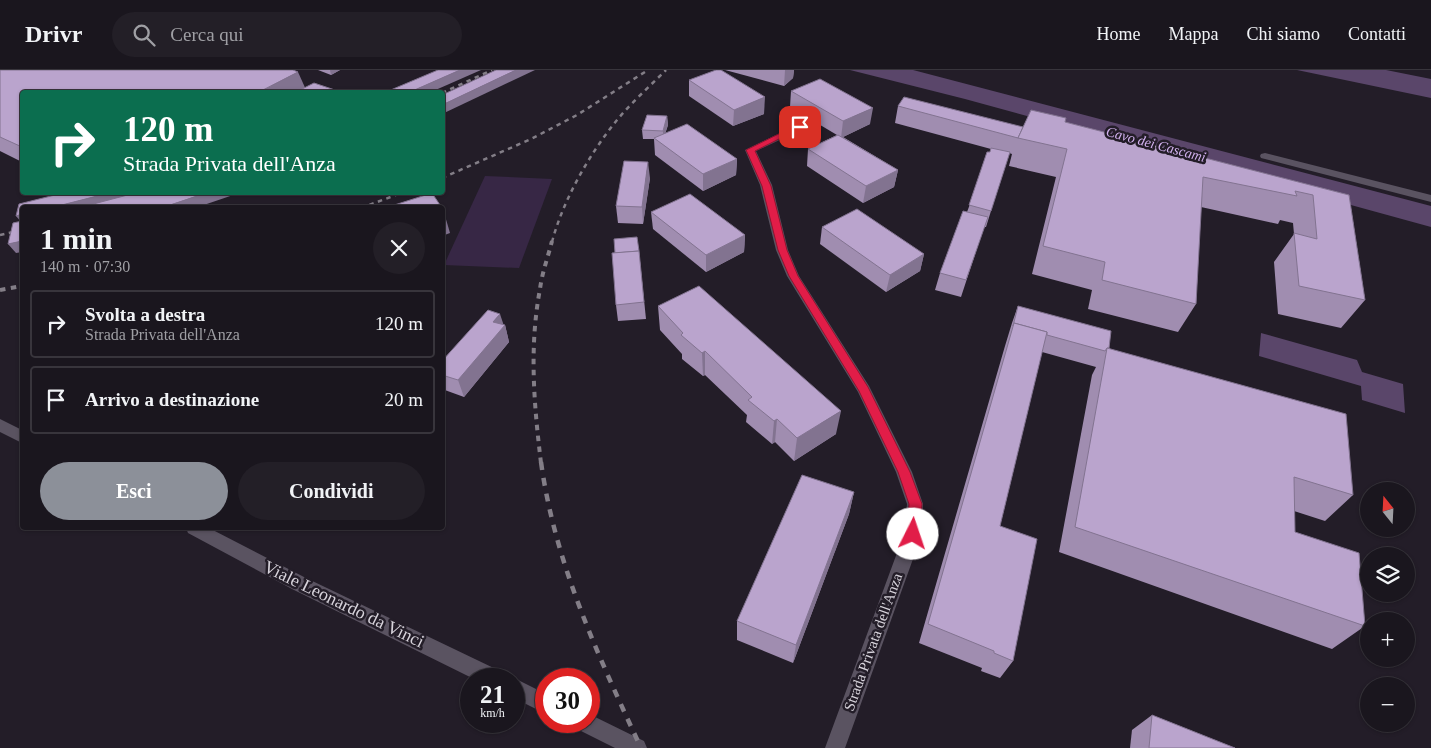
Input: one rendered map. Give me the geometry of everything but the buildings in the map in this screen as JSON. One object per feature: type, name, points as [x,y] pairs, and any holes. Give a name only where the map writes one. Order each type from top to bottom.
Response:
[{"type":"street","name":"Strada Privata dell'Anza","points":[[800,127],[750,150],[766,186],[782,250],[794,276],[864,390],[904,472],[915,504],[913,534],[835,748]]},
{"type":"street","points":[[1265,156],[1431,199]]},
{"type":"street","points":[[0,424],[20,435]]},
{"type":"street","name":"Viale Leonardo da Vinci","points":[[198,530],[298,583],[472,668]]},
{"type":"street","points":[[600,730],[637,748]]},
{"type":"shaded area","points":[[485,176],[552,179],[519,268],[445,265]]},
{"type":"water","name":"Cavo dei Cascami","points":[[850,70],[913,70],[1431,206],[1431,227],[965,99]]},
{"type":"water","points":[[1297,70],[1386,70],[1431,79],[1431,98]]},
{"type":"water","points":[[1261,333],[1357,360],[1362,372],[1403,384],[1405,413],[1362,400],[1361,386],[1259,356]]},
{"type":"railway","points":[[445,92],[492,70]]},
{"type":"railway","points":[[445,177],[531,139],[577,115],[648,70]]},
{"type":"railway","points":[[552,242],[563,210],[587,162],[623,113],[666,70]]},
{"type":"railway","points":[[369,205],[396,195]]},
{"type":"railway","points":[[0,235],[20,230]]},
{"type":"railway","points":[[541,463],[536,420],[535,332],[541,283],[552,241]]},
{"type":"railway","points":[[0,290],[20,286]]},
{"type":"railway","points":[[541,462],[556,537],[567,573],[594,644],[641,748]]},
{"type":"route","points":[[800,127],[750,150],[766,186],[776,218],[782,250],[794,276],[864,390],[904,472],[915,504],[913,534]]}]
